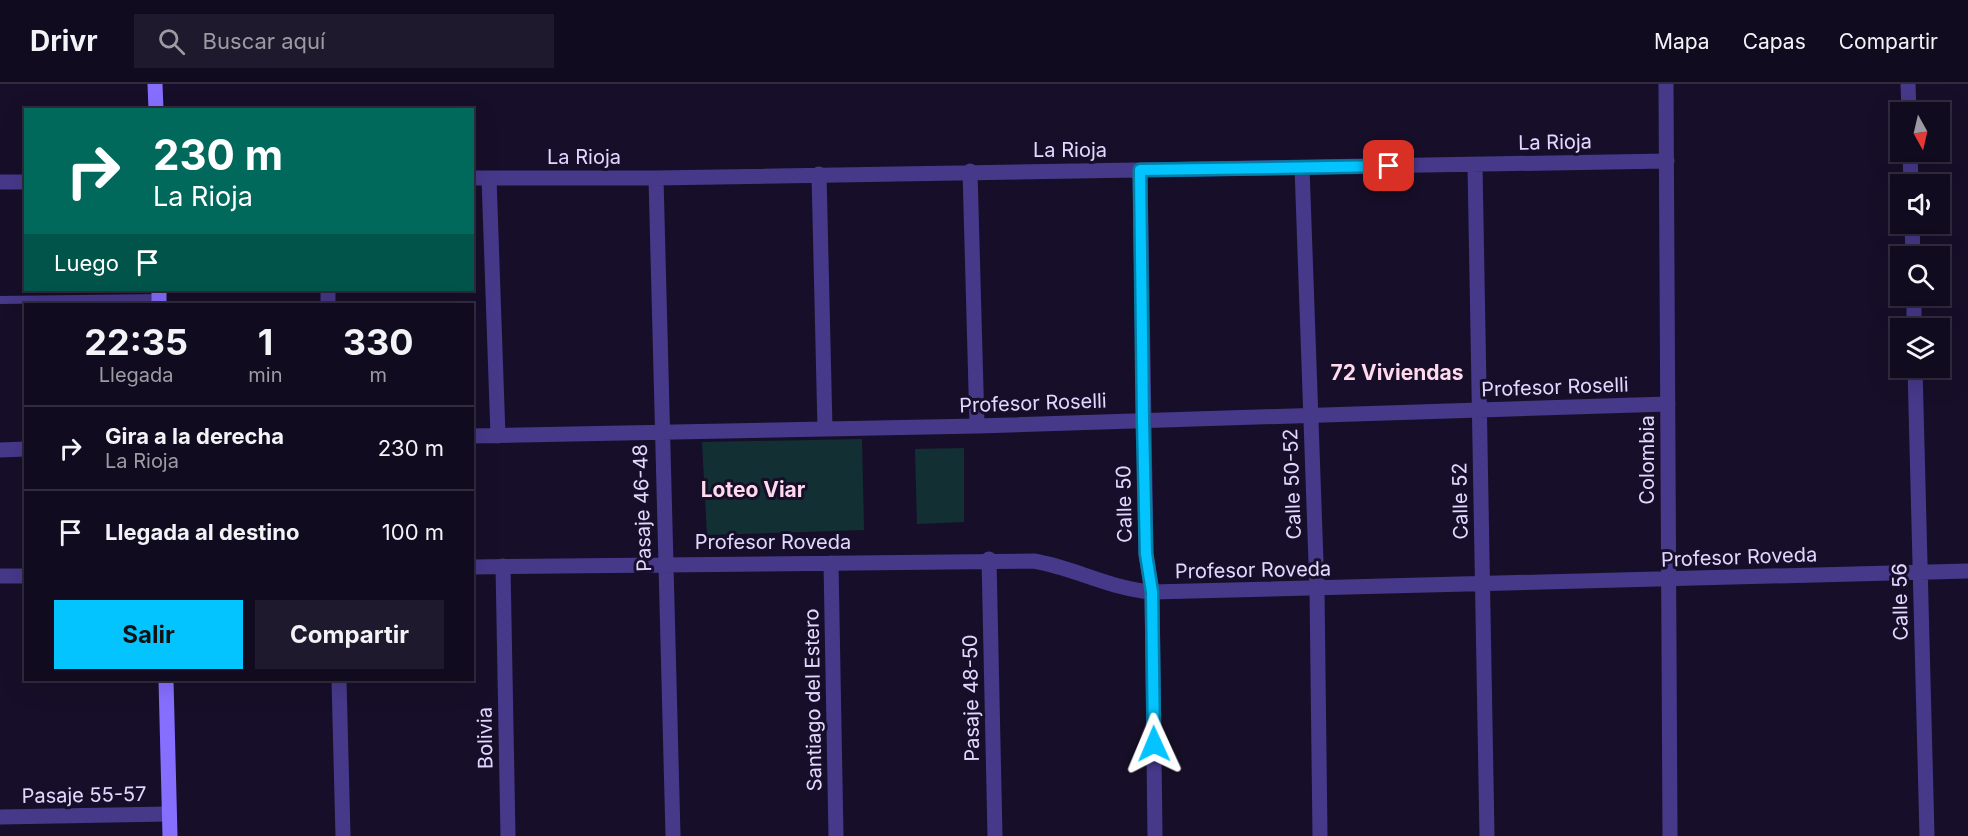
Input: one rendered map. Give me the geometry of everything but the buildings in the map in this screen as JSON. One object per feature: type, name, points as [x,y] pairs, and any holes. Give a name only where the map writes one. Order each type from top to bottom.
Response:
[{"type":"street","points":[[155,84],[156,108]]},
{"type":"street","name":"Colombia","points":[[1666,84],[1670,836]]},
{"type":"street","points":[[1908,84],[1909,102]]},
{"type":"street","name":"La Rioja","points":[[474,178],[656,178],[1667,161]]},
{"type":"street","name":"Calle 52","points":[[1475,165],[1487,836]]},
{"type":"street","name":"Calle 50-52","points":[[1302,167],[1317,590],[1320,836]]},
{"type":"street","name":"Calle 50","points":[[1140,170],[1143,421],[1146,554],[1152,592],[1155,836]]},
{"type":"street","points":[[970,171],[977,426]]},
{"type":"street","points":[[819,174],[825,429]]},
{"type":"street","points":[[489,178],[498,436]]},
{"type":"street","name":"Pasaje 46-48","points":[[656,178],[673,836]]},
{"type":"street","points":[[0,182],[24,182]]},
{"type":"street","name":"Calle 56","points":[[1916,378],[1927,836]]},
{"type":"street","name":"Profesor Roselli","points":[[474,436],[977,426],[1668,404]]},
{"type":"street","points":[[0,450],[24,449]]},
{"type":"street","name":"Pasaje 48-50","points":[[989,560],[995,836]]},
{"type":"street","name":"Profesor Roveda","points":[[474,567],[1034,561],[1062,566],[1117,588],[1152,592],[1317,590],[1968,571]]},
{"type":"street","name":"Santiago del Estero","points":[[831,563],[836,836]]},
{"type":"street","name":"Bolivia","points":[[503,567],[508,836]]},
{"type":"street","points":[[0,576],[24,576]]},
{"type":"street","points":[[166,681],[170,836]]},
{"type":"street","points":[[339,681],[343,836]]},
{"type":"street","name":"Pasaje 55-57","points":[[0,817],[170,814]]},
{"type":"lane","points":[[0,300],[159,297]]},
{"type":"green space","points":[[862,439],[864,530],[707,535],[702,442]]},
{"type":"green space","points":[[964,448],[964,522],[917,524],[915,449]]},
{"type":"district","name":"72 Viviendas","points":[[1397,373]]},
{"type":"district","name":"Loteo Viar","points":[[753,490]]},
{"type":"route","points":[[1154,744],[1152,592],[1146,554],[1140,170],[1389,166]]}]
